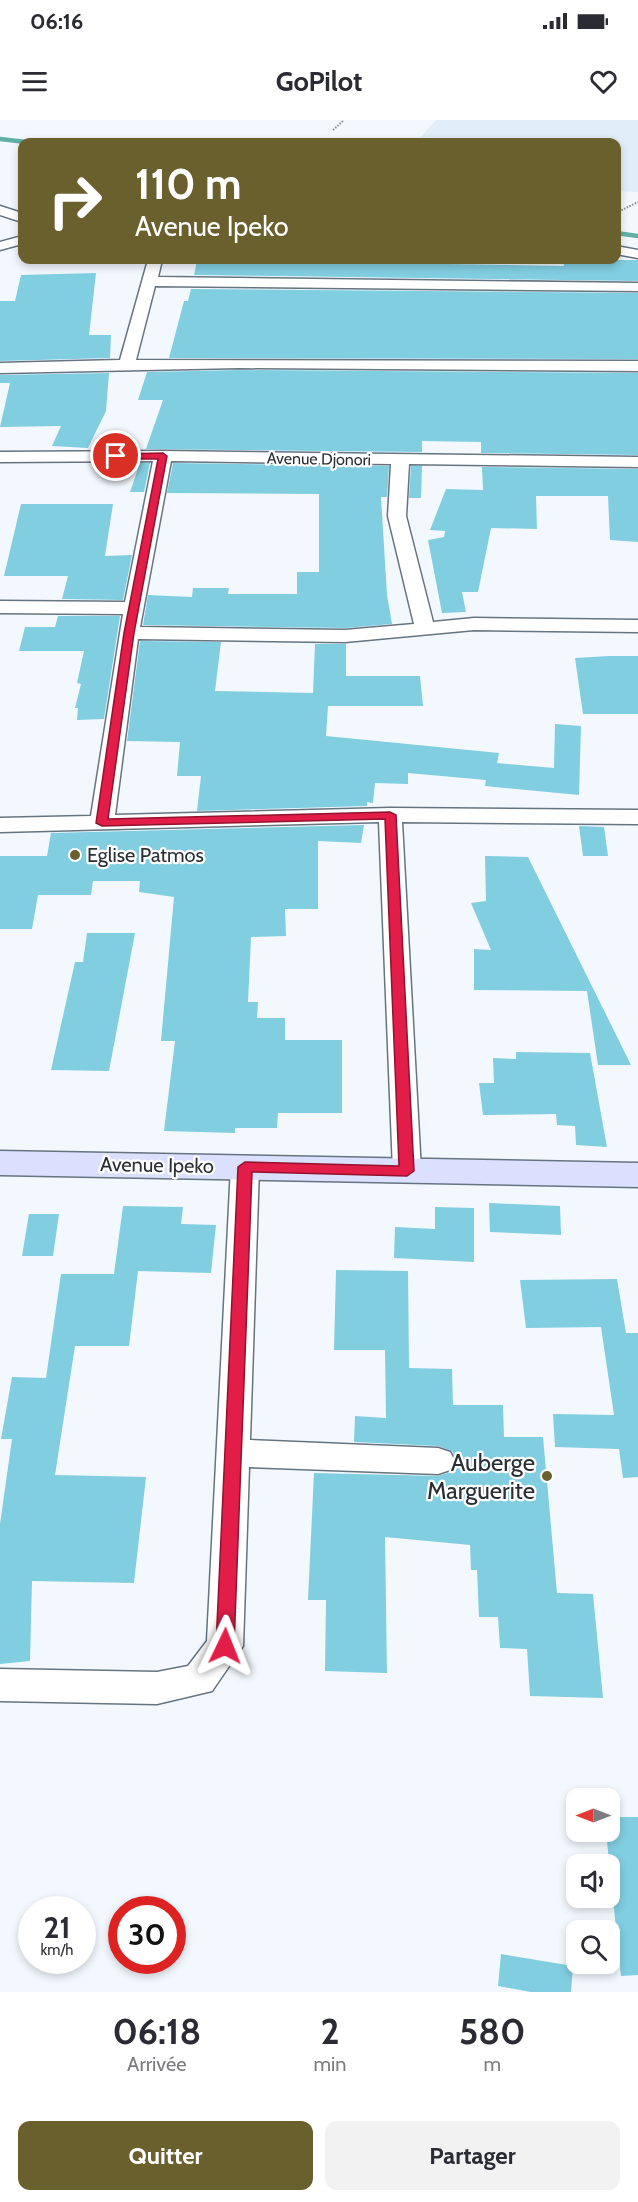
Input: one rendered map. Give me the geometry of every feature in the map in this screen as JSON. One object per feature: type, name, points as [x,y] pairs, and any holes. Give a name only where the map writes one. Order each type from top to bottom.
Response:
[{"type":"street","points":[[1,213],[18,217]]},
{"type":"street","points":[[0,246],[18,241]]},
{"type":"street","points":[[621,251],[638,254]]},
{"type":"street","points":[[127,363],[154,264]]},
{"type":"street","points":[[148,282],[638,286]]},
{"type":"street","points":[[0,368],[127,363],[638,366]]},
{"type":"street","points":[[102,823],[129,633],[163,456]]},
{"type":"street","name":"Avenue Djonori","points":[[0,457],[163,456],[638,462]]},
{"type":"street","points":[[400,460],[397,516],[424,628]]},
{"type":"street","points":[[0,607],[135,608]]},
{"type":"street","points":[[129,633],[345,636],[474,624],[638,626]]},
{"type":"street","points":[[390,815],[407,1171]]},
{"type":"street","points":[[0,825],[390,815],[638,817]]},
{"type":"street","name":"Avenue Ipeko","points":[[0,1163],[638,1175]]},
{"type":"street","points":[[0,1685],[157,1688],[199,1680],[225,1646],[245,1167]]},
{"type":"street","points":[[233,1453],[438,1461]]},
{"type":"path","points":[[333,130],[344,120]]},
{"type":"path","points":[[621,210],[638,202]]},
{"type":"shaded area","points":[[436,120],[638,120],[638,192],[621,191],[621,138],[420,138]]},
{"type":"building","points":[[621,260],[638,260],[638,281],[194,275],[196,264],[564,266],[564,264],[621,264]]},
{"type":"building","points":[[96,273],[89,335],[111,335],[110,358],[0,361],[0,301],[15,301],[21,275]]},
{"type":"building","points":[[191,289],[638,293],[638,359],[169,358],[184,301],[188,301]]},
{"type":"building","points":[[239,370],[638,373],[638,455],[481,453],[481,442],[422,441],[422,452],[146,449],[163,400],[138,400],[147,372]]},
{"type":"building","points":[[109,373],[106,411],[88,448],[52,446],[61,426],[0,427],[10,383],[0,383],[0,375]]},
{"type":"building","points":[[140,463],[150,463],[144,492],[130,492]]},
{"type":"building","points":[[173,463],[389,466],[387,497],[381,497],[387,595],[392,624],[345,628],[143,625],[148,595],[192,597],[193,588],[229,588],[228,594],[297,594],[297,572],[319,572],[319,494],[167,493]]},
{"type":"building","points":[[411,466],[422,466],[421,498],[409,498]]},
{"type":"building","points":[[482,467],[638,469],[638,542],[610,540],[608,496],[536,496],[537,529],[491,528],[478,592],[462,592],[466,612],[442,613],[428,540],[444,537],[445,531],[430,530],[446,489],[483,490]]},
{"type":"building","points":[[21,504],[113,504],[105,556],[132,555],[123,600],[62,599],[68,576],[4,576]]},
{"type":"building","points":[[58,616],[120,616],[104,719],[77,720],[78,708],[75,708],[81,684],[77,683],[84,651],[19,651],[25,627],[55,627]]},
{"type":"building","points":[[140,641],[221,642],[215,691],[313,693],[315,644],[346,644],[346,676],[420,676],[423,706],[328,706],[326,736],[499,753],[497,763],[554,768],[555,724],[581,726],[579,795],[485,786],[486,780],[408,773],[408,784],[375,783],[373,803],[367,802],[367,806],[197,811],[201,776],[177,776],[180,742],[127,741]]},
{"type":"building","points":[[638,656],[638,714],[583,714],[575,658]]},
{"type":"building","points":[[364,825],[361,843],[318,841],[318,909],[285,909],[286,936],[251,937],[248,1002],[258,1002],[257,1018],[285,1018],[285,1040],[342,1040],[342,1113],[278,1113],[277,1128],[235,1128],[235,1133],[164,1131],[175,1041],[161,1041],[174,897],[139,892],[140,881],[93,881],[91,895],[38,895],[32,929],[0,929],[0,856],[47,856],[51,833]]},
{"type":"building","points":[[579,826],[604,827],[608,856],[583,856]]},
{"type":"building","points":[[485,856],[528,857],[631,1065],[598,1065],[587,991],[474,990],[474,949],[491,950],[471,903],[486,901]]},
{"type":"building","points":[[87,933],[135,933],[109,1071],[51,1070],[75,962],[83,962]]},
{"type":"building","points":[[516,1052],[590,1053],[607,1147],[576,1145],[575,1126],[557,1125],[556,1114],[483,1115],[479,1083],[494,1083],[493,1058],[516,1059]]},
{"type":"building","points":[[489,1203],[560,1206],[561,1235],[490,1232]]},
{"type":"building","points":[[123,1206],[183,1207],[181,1224],[216,1225],[211,1273],[138,1271],[129,1346],[75,1346],[55,1475],[146,1477],[134,1583],[32,1581],[30,1661],[0,1664],[0,1524],[12,1439],[1,1439],[12,1377],[46,1378],[61,1274],[114,1274]]},
{"type":"building","points":[[435,1207],[474,1208],[474,1262],[394,1258],[395,1227],[435,1229]]},
{"type":"building","points":[[29,1214],[59,1214],[53,1256],[22,1256]]},
{"type":"building","points":[[336,1270],[408,1271],[409,1368],[452,1369],[453,1405],[503,1405],[504,1437],[543,1437],[557,1593],[593,1594],[603,1698],[530,1696],[527,1649],[500,1648],[498,1617],[479,1617],[477,1570],[471,1570],[470,1545],[385,1537],[387,1673],[325,1671],[326,1600],[308,1600],[314,1473],[438,1476],[451,1472],[457,1462],[452,1451],[438,1446],[354,1442],[355,1416],[386,1418],[385,1350],[334,1350]]},
{"type":"building","points":[[617,1279],[626,1333],[638,1333],[638,1477],[623,1478],[619,1449],[555,1447],[553,1414],[614,1415],[601,1327],[526,1328],[520,1280]]},
{"type":"building","points":[[620,1817],[638,1817],[638,1975],[621,1976],[620,1920],[615,1920],[614,1908],[620,1908],[620,1854],[608,1854],[607,1842],[620,1842]]},
{"type":"building","points":[[501,1954],[566,1965],[566,1974],[572,1974],[571,1992],[531,1992],[498,1986]]},
{"type":"waterway","points":[[0,139],[18,141]]},
{"type":"waterway","points":[[621,234],[638,236]]},
{"type":"place","name":"Eglise Patmos","points":[[75,855]]},
{"type":"place","name":"Auberge Marguerite","points":[[547,1476]]},
{"type":"route","points":[[116,456],[163,456],[129,633],[102,823],[390,815],[407,1171],[245,1167],[225,1646]]}]
